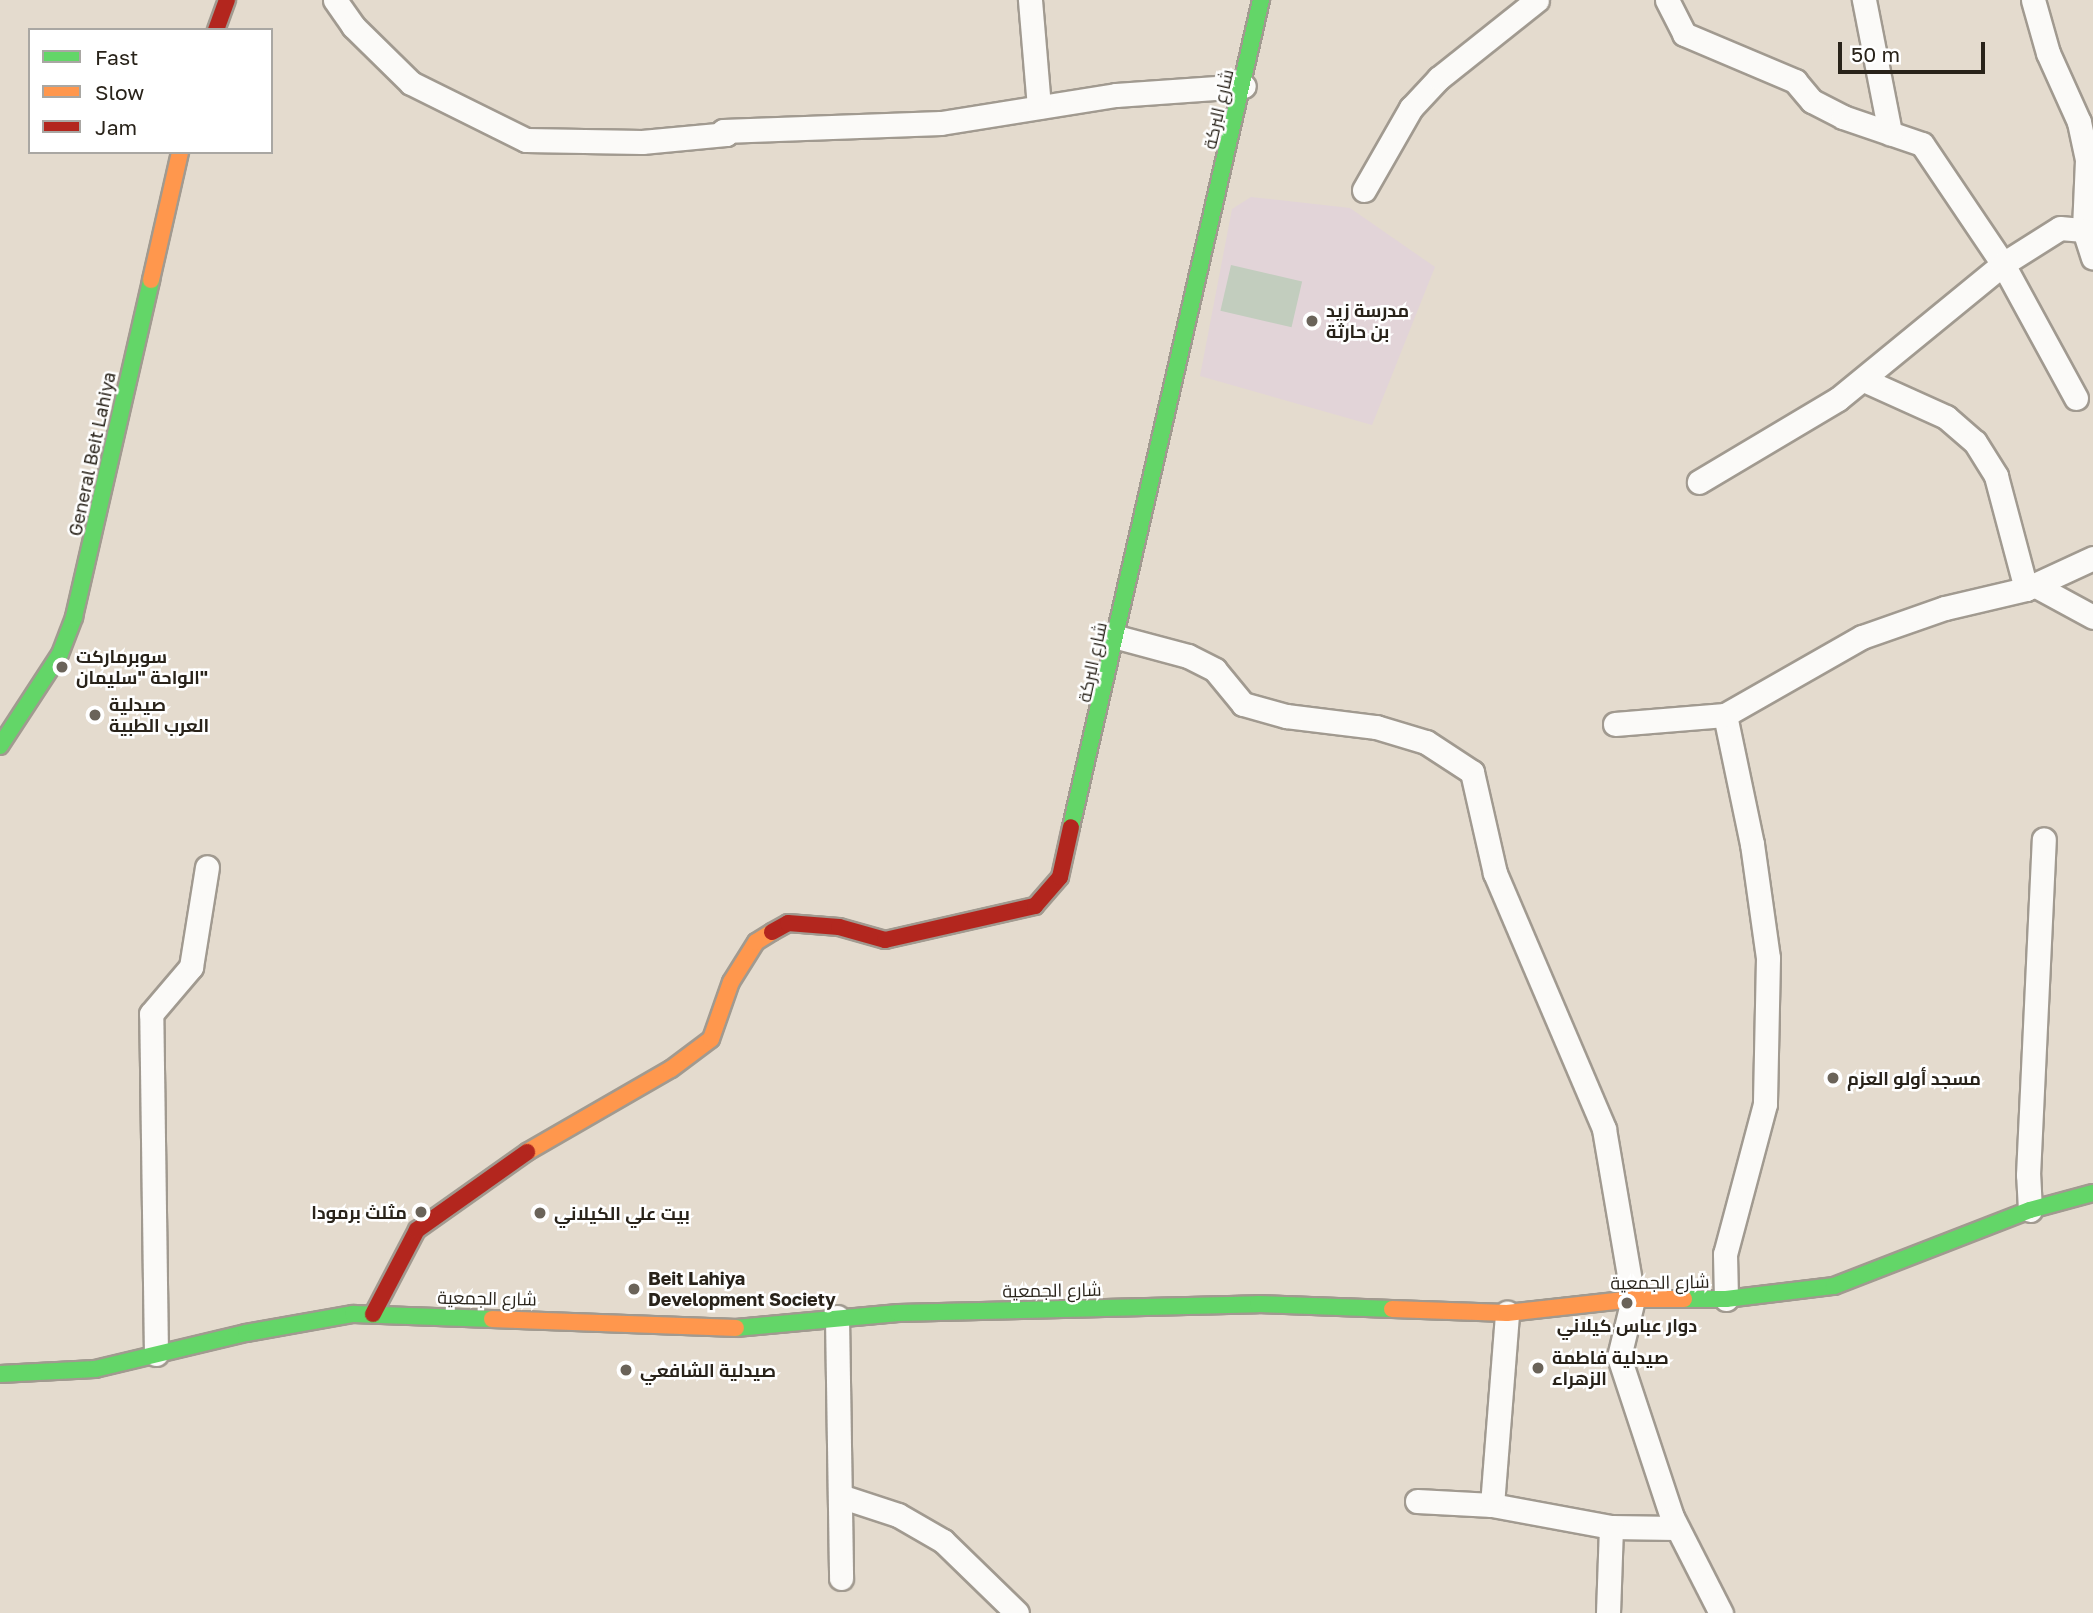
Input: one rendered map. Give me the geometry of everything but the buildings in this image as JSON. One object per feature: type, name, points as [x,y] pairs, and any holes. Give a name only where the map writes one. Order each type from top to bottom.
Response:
[{"type":"street","points":[[217,28],[227,0]]},
{"type":"street","points":[[335,0],[353,26],[411,83],[526,140],[642,142],[726,134],[723,131],[942,123],[1116,94],[1244,86]]},
{"type":"street","points":[[1030,0],[1039,107]]},
{"type":"street","name":"شارع البركة","points":[[373,1314],[417,1230],[499,1168],[671,1069],[711,1039],[731,982],[756,942],[788,923],[839,927],[885,940],[1035,906],[1060,877],[1244,86],[1261,0]]},
{"type":"street","points":[[1364,190],[1411,108],[1439,78],[1537,0]]},
{"type":"street","points":[[1667,0],[1684,34],[1795,81],[1812,101],[1922,145],[2003,264],[2076,398]]},
{"type":"street","points":[[1864,0],[1890,133]]},
{"type":"street","points":[[2033,0],[2048,53],[2079,122],[2087,160],[2089,230],[2093,258]]},
{"type":"street","name":"General Beit Lahiya","points":[[0,746],[60,654],[74,617],[180,154]]},
{"type":"street","points":[[1699,482],[1773,441],[1864,380],[2003,264],[2060,228],[2089,230]]},
{"type":"street","points":[[1864,380],[1946,417],[1975,442],[1996,476],[2031,588],[2093,617]]},
{"type":"street","points":[[1615,724],[1725,715],[1862,636],[1945,608],[2031,588],[2093,558]]},
{"type":"street","points":[[1117,637],[1188,656],[1215,670],[1243,704],[1286,716],[1376,727],[1426,743],[1472,772],[1495,873],[1604,1129],[1633,1299],[1619,1357],[1676,1528],[1721,1613]]},
{"type":"street","points":[[1725,715],[1752,844],[1768,958],[1765,1104],[1725,1254],[1726,1299]]},
{"type":"street","points":[[2030,1210],[2045,839]]},
{"type":"street","points":[[156,1354],[151,1014],[191,967],[207,867]]},
{"type":"street","name":"شارع الجمعية","points":[[0,1374],[95,1369],[246,1333],[353,1314],[734,1328],[837,1317],[1258,1304],[1507,1313],[1633,1299],[1726,1299],[1834,1286],[2030,1210],[2093,1193]]},
{"type":"street","points":[[1492,1505],[1507,1313]]},
{"type":"street","points":[[837,1317],[841,1578]]},
{"type":"street","points":[[840,1496],[898,1515],[943,1541],[1017,1613]]},
{"type":"street","points":[[1416,1502],[1492,1505],[1611,1527],[1676,1528]]},
{"type":"street","points":[[1608,1613],[1611,1527]]},
{"type":"shaded area","name":"مدرسة زيد بن حارثة","points":[[1251,197],[1350,208],[1435,267],[1372,425],[1200,376],[1232,209]]},
{"type":"green space","points":[[1231,265],[1302,281],[1292,327],[1220,311]]},
{"type":"traffic: fast","points":[[1071,827],[1261,0]]},
{"type":"traffic: fast","points":[[0,746],[60,654],[74,617],[151,280]]},
{"type":"traffic: fast","points":[[1684,1299],[1726,1299],[1834,1286],[2030,1210],[2093,1193]]},
{"type":"traffic: fast","points":[[736,1328],[898,1313],[1258,1304],[1392,1309]]},
{"type":"traffic: fast","points":[[0,1374],[95,1369],[246,1333],[353,1314],[492,1319]]},
{"type":"traffic: slow","points":[[151,280],[180,154]]},
{"type":"traffic: slow","points":[[527,1152],[671,1069],[711,1039],[731,982],[756,942],[772,932]]},
{"type":"traffic: slow","points":[[1392,1309],[1507,1313],[1633,1299],[1684,1299]]},
{"type":"traffic: slow","points":[[492,1319],[736,1328]]},
{"type":"traffic: jam","points":[[217,28],[227,0]]},
{"type":"traffic: jam","points":[[772,932],[788,923],[839,927],[885,940],[1035,906],[1060,877],[1071,827]]},
{"type":"traffic: jam","points":[[373,1314],[417,1230],[527,1152]]},
{"type":"place","name":"مدرسة زيد بن حارثة","points":[[1312,321]]},
{"type":"place","name":"سوبرماركت الواحة \"سليمان\"","points":[[62,667]]},
{"type":"place","name":"صيدلية العرب الطبية","points":[[95,715]]},
{"type":"place","name":"مسجد أولو العزم","points":[[1833,1078]]},
{"type":"place","name":"مثلث برمودا","points":[[421,1212]]},
{"type":"place","name":"بيت علي الكيلاني","points":[[540,1213]]},
{"type":"place","name":"Beit Lahiya Development Society","points":[[634,1289]]},
{"type":"place","name":"دوار عباس كيلاني","points":[[1627,1303]]},
{"type":"place","name":"صيدلية فاطمة الزهراء","points":[[1538,1368]]},
{"type":"place","name":"صيدلية الشافعي","points":[[626,1370]]}]
